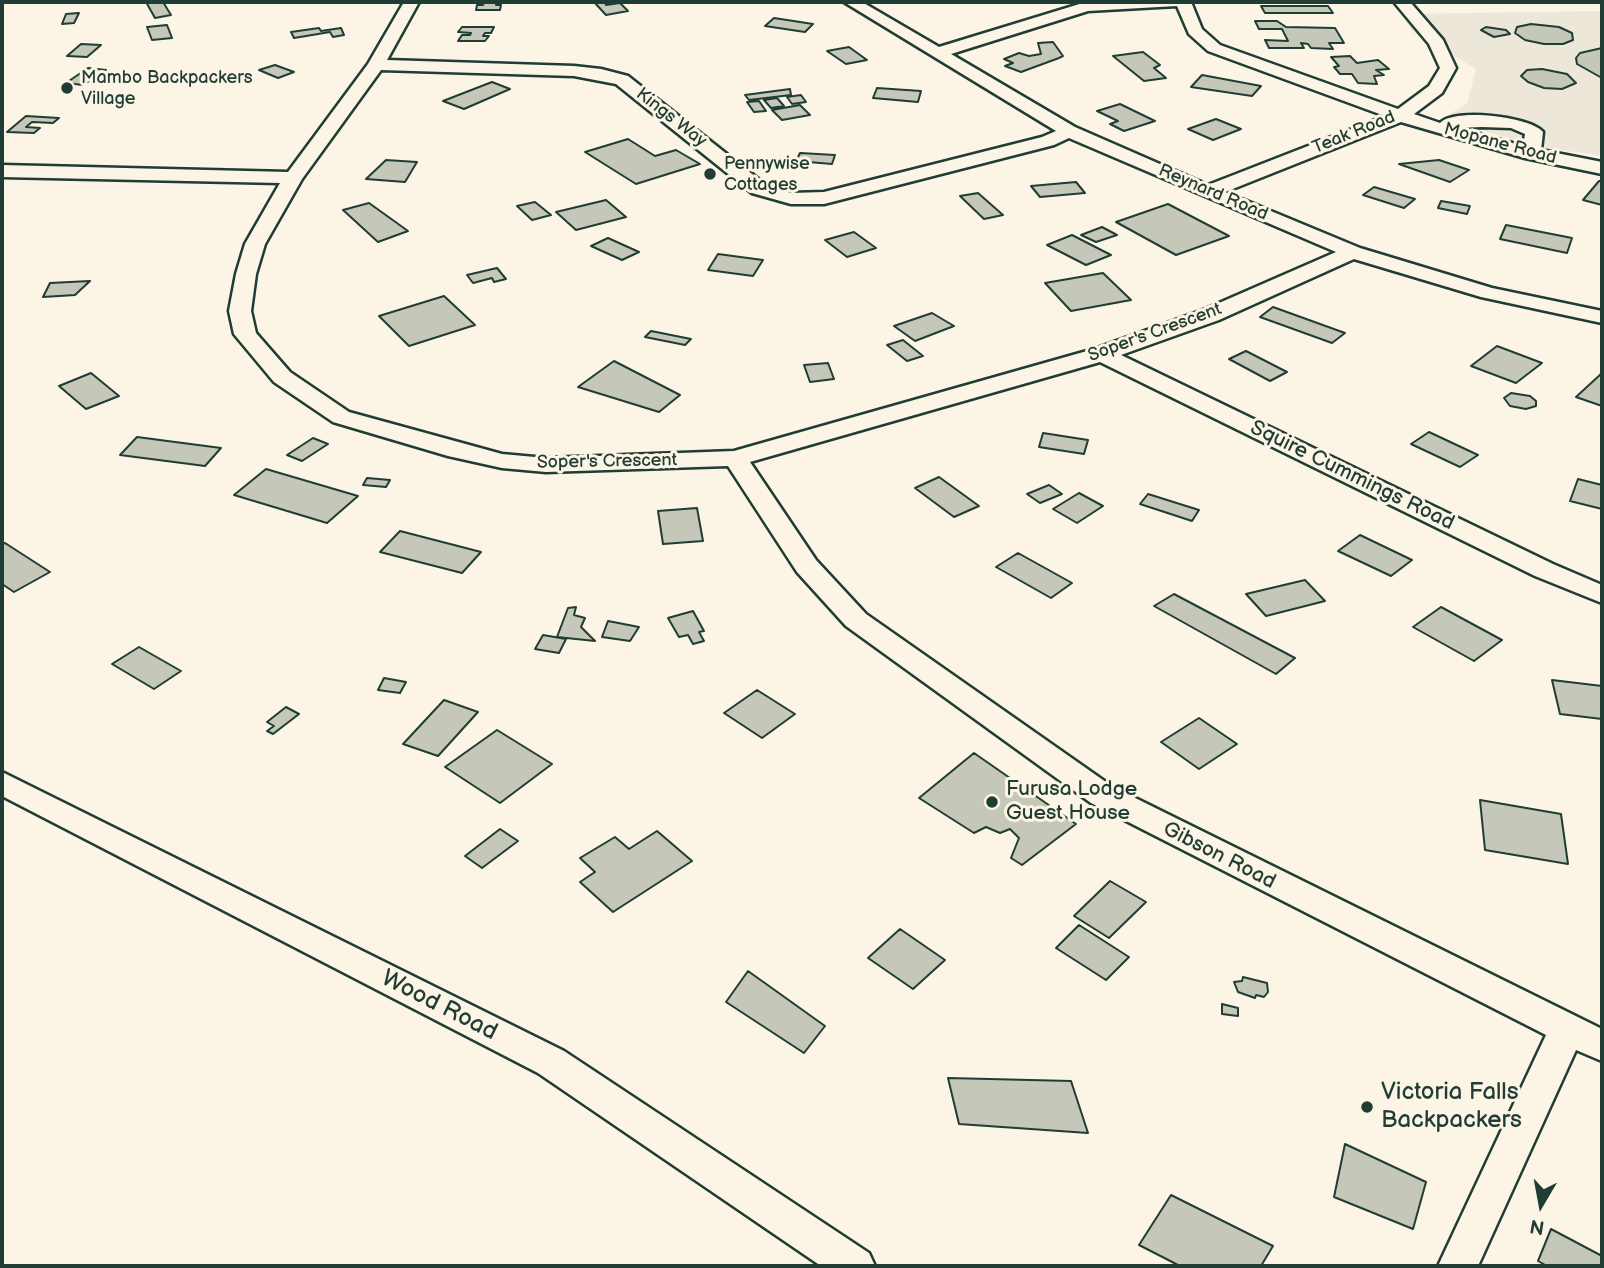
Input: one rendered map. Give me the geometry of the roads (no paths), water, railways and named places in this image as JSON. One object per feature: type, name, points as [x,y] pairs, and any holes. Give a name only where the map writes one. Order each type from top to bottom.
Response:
[{"type":"street","name":"Soper's Crescent","points":[[411,2],[376,65],[293,178],[255,244],[246,274],[240,311],[245,334],[282,377],[341,418],[457,451],[502,461],[546,466],[735,458],[1102,354],[1180,327],[1353,253]]},
{"type":"street","name":"Reynard Road","points":[[851,2],[1069,131],[1353,253],[1488,293],[1602,317]]},
{"type":"street","points":[[937,53],[1086,7],[1173,2]]},
{"type":"street","name":"Mopane Road","points":[[1184,2],[1191,27],[1204,43],[1424,124],[1531,155],[1602,168]]},
{"type":"street","name":"Teak Road","points":[[1208,192],[1400,116],[1436,89],[1448,68],[1437,43],[1402,2]]},
{"type":"street","name":"Kings Way","points":[[376,65],[574,71],[622,80],[760,189],[779,198],[824,198],[1048,141],[1069,131]]},
{"type":"street","points":[[2,171],[293,178]]},
{"type":"street","name":"Squire Cummings Road","points":[[1102,354],[1544,570],[1602,595]]},
{"type":"street","name":"Gibson Road","points":[[735,458],[806,566],[856,620],[1102,795],[1602,1046]]},
{"type":"street","name":"Wood Road","points":[[2,783],[551,1062],[855,1266]]},
{"type":"street","points":[[1458,1266],[1567,1029]]},
{"type":"place","name":"Mambo Backpackers Village","points":[[67,88]]},
{"type":"place","name":"Pennywise Cottages","points":[[710,174]]},
{"type":"place","name":"Furusa Lodge Guest House","points":[[992,802]]},
{"type":"place","name":"Victoria Falls Backpackers","points":[[1367,1107]]}]
